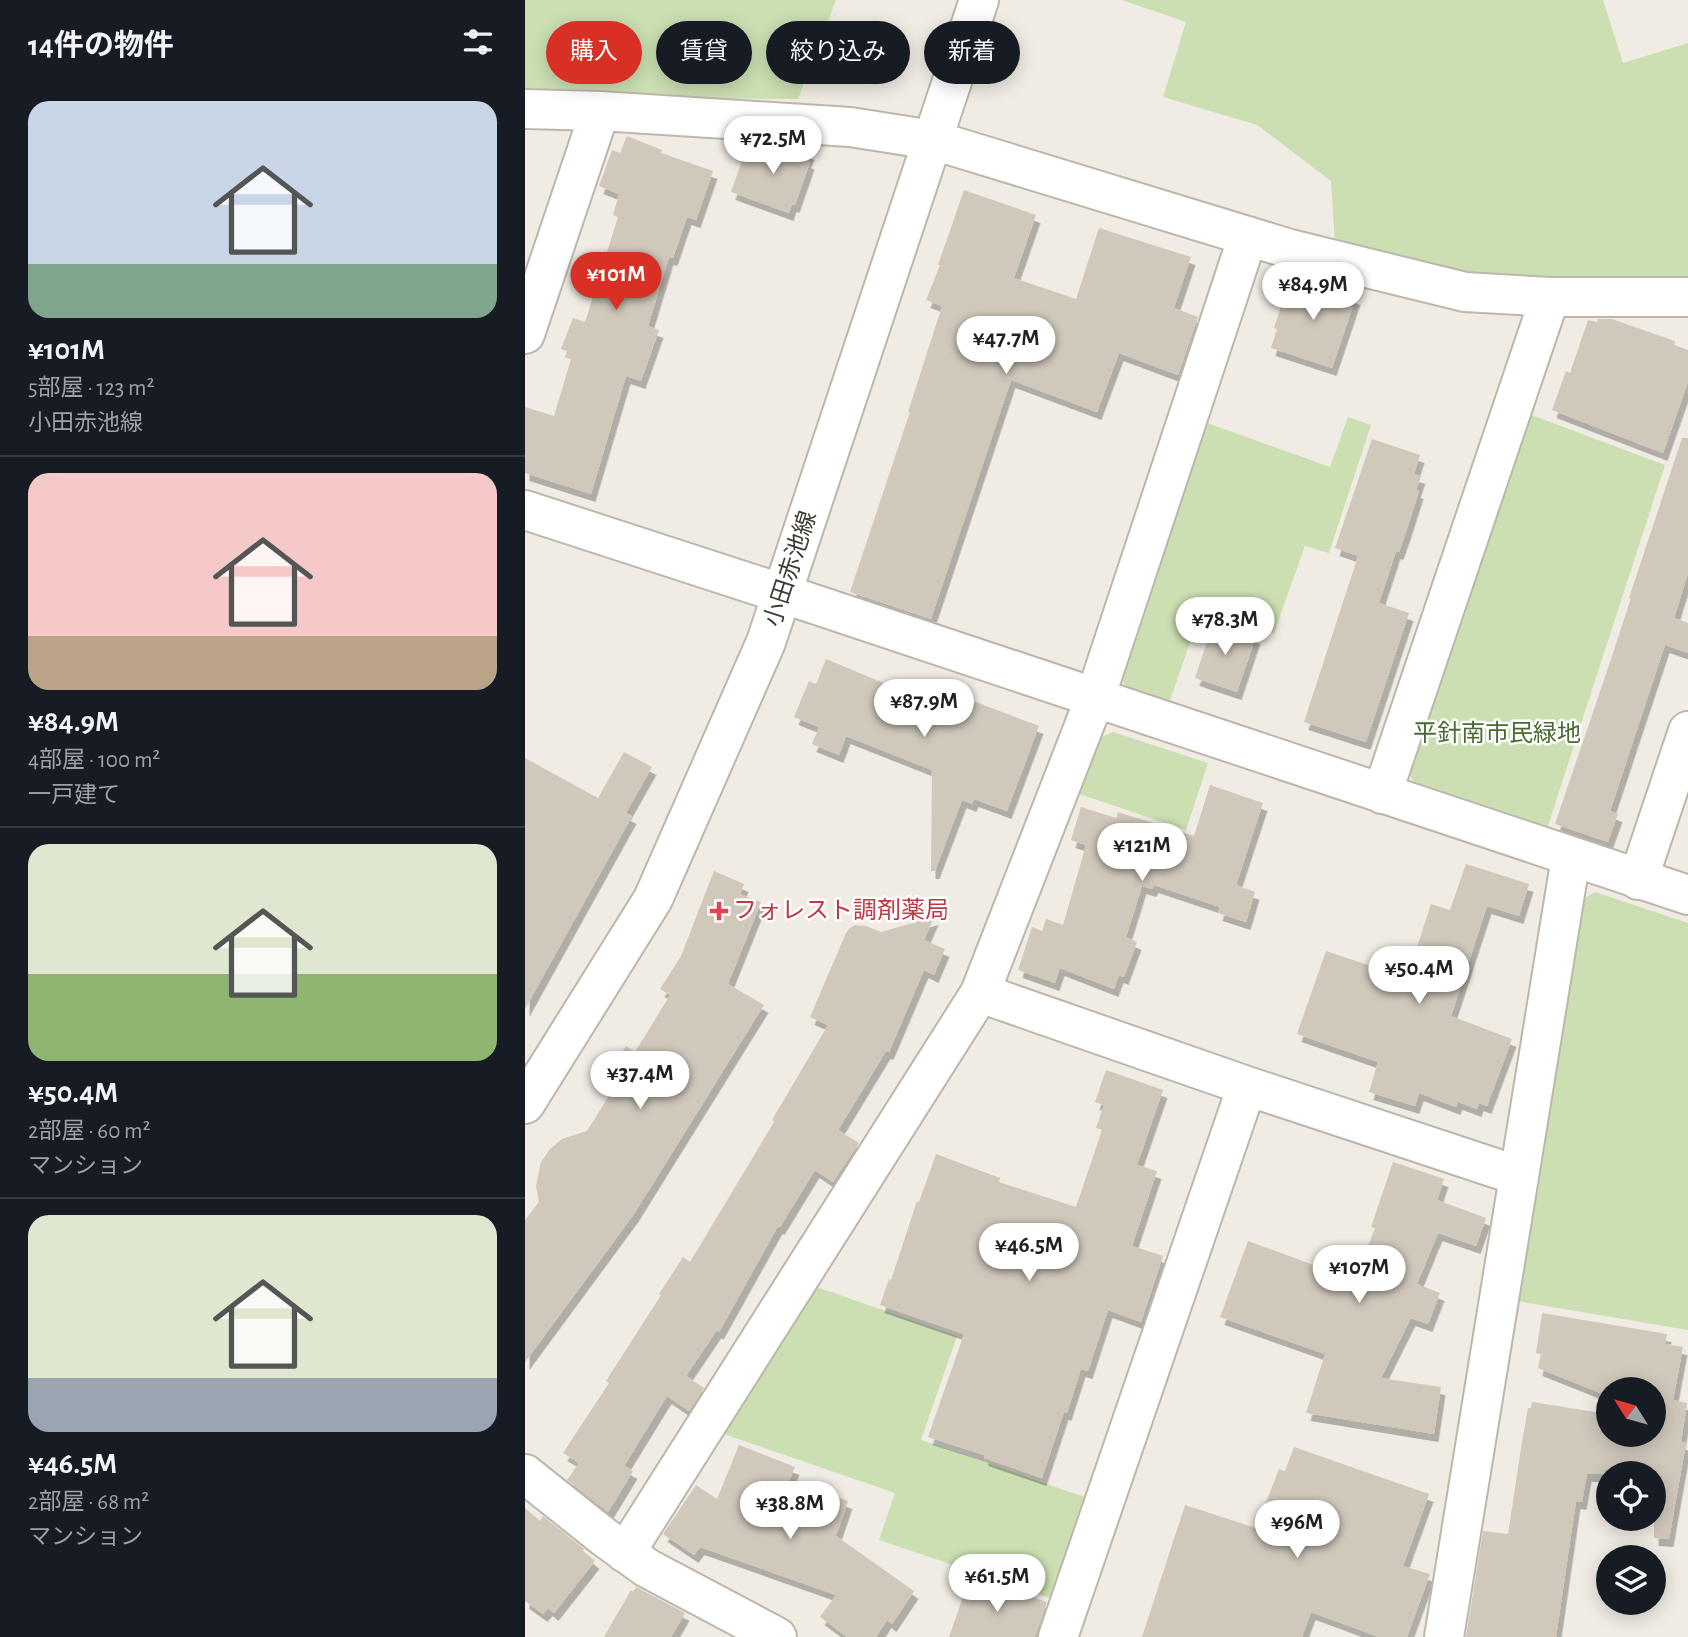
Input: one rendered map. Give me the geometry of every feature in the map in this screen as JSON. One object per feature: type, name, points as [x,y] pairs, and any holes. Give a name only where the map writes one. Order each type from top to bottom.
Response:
[{"type":"street","name":"小田赤池線","points":[[525,1104],[653,899],[767,642],[979,0]]},
{"type":"street","points":[[525,109],[600,111],[850,127],[933,140],[1290,249],[1465,292],[1550,297],[1688,297]]},
{"type":"street","points":[[525,334],[600,111]]},
{"type":"street","points":[[625,1553],[980,993],[1095,698],[1248,236]]},
{"type":"street","points":[[1382,794],[1550,297]]},
{"type":"street","points":[[525,510],[1688,895]]},
{"type":"street","points":[[1639,880],[1688,731]]},
{"type":"street","points":[[1444,1637],[1571,857]]},
{"type":"street","points":[[980,993],[1247,1086],[1519,1176]]},
{"type":"street","points":[[1058,1637],[1247,1086]]},
{"type":"street","points":[[525,1474],[647,1568],[777,1637]]},
{"type":"green space","points":[[525,0],[836,0],[828,21],[766,21],[766,84],[804,84],[798,99],[525,94]]},
{"type":"green space","points":[[1122,0],[1603,0],[1623,63],[1688,43],[1688,283],[1467,278],[1335,244],[1331,181],[1257,125],[1163,97],[1186,22]]},
{"type":"green space","name":"平針南市民緑地","points":[[1526,413],[1665,465],[1545,835],[1420,792],[1405,767]]},
{"type":"green space","points":[[1348,417],[1371,425],[1329,553],[1305,546],[1274,633],[1202,608],[1167,709],[1132,698],[1119,675],[1202,421],[1330,467]]},
{"type":"green space","points":[[1113,732],[1208,763],[1186,830],[1073,792],[1095,740]]},
{"type":"green space","points":[[1595,892],[1688,923],[1688,1330],[1511,1300],[1576,904]]},
{"type":"green space","points":[[811,1285],[957,1336],[921,1440],[1090,1499],[1056,1600],[879,1540],[895,1493],[718,1432]]},
{"type":"building","points":[[627,136],[662,150],[661,153],[713,171],[696,220],[687,217],[673,258],[669,257],[648,326],[659,330],[641,381],[626,376],[591,494],[525,473],[525,407],[554,416],[571,359],[565,357],[567,351],[561,349],[573,318],[585,322],[618,217],[613,215],[619,194],[599,186],[612,150],[620,153]]},
{"type":"building","points":[[764,143],[790,145],[810,152],[807,160],[810,162],[795,205],[792,204],[789,213],[731,192],[744,155],[758,161]]},
{"type":"building","points":[[964,190],[1036,215],[1014,278],[1076,299],[1099,228],[1191,257],[1174,308],[1198,317],[1178,375],[1119,353],[1097,412],[1011,380],[931,619],[850,592],[942,306],[926,300]]},
{"type":"building","points":[[1295,277],[1356,297],[1332,368],[1271,348],[1277,329],[1274,328],[1285,294],[1289,295]]},
{"type":"building","points":[[1598,319],[1612,319],[1675,341],[1674,345],[1688,350],[1688,382],[1663,453],[1552,410],[1566,371],[1570,373],[1588,320],[1597,322]]},
{"type":"building","points":[[1682,438],[1688,438],[1688,573],[1674,618],[1688,623],[1688,653],[1665,645],[1610,811],[1618,814],[1608,842],[1555,824]]},
{"type":"building","points":[[1372,439],[1420,455],[1414,474],[1421,476],[1407,529],[1399,552],[1396,551],[1379,603],[1409,613],[1366,742],[1304,722],[1358,556],[1335,548]]},
{"type":"building","points":[[1214,621],[1256,636],[1237,692],[1195,678]]},
{"type":"building","points":[[826,659],[927,701],[933,686],[1039,726],[1007,811],[974,799],[972,804],[962,800],[935,871],[931,871],[932,770],[846,736],[839,755],[812,744],[819,727],[794,717],[809,681],[816,684]]},
{"type":"building","points":[[624,752],[652,767],[626,813],[632,816],[525,1009],[525,758],[598,798]]},
{"type":"building","points":[[1210,785],[1263,803],[1236,885],[1255,892],[1246,922],[1218,913],[1220,907],[1154,885],[1152,889],[1142,886],[1126,937],[1137,942],[1124,977],[1119,975],[1114,989],[1060,968],[1055,983],[1018,970],[1032,927],[1042,931],[1046,919],[1063,925],[1086,845],[1071,840],[1081,807],[1116,818],[1118,812],[1194,836]]},
{"type":"building","points":[[1466,864],[1529,884],[1519,916],[1487,906],[1451,1016],[1512,1039],[1487,1106],[1479,1103],[1477,1109],[1458,1102],[1456,1107],[1419,1093],[1415,1106],[1369,1092],[1378,1062],[1297,1034],[1326,951],[1407,978],[1431,904],[1450,910]]},
{"type":"building","points":[[714,871],[744,884],[740,894],[761,902],[728,984],[764,1005],[634,1214],[525,1362],[525,1220],[539,1202],[536,1186],[541,1162],[550,1149],[562,1139],[587,1131],[612,1091],[602,1085],[626,1046],[635,1052],[670,995],[660,989],[681,956]]},
{"type":"building","points":[[934,917],[924,940],[945,949],[934,975],[924,970],[889,1052],[886,1051],[838,1130],[859,1143],[833,1182],[815,1170],[780,1227],[778,1226],[719,1332],[717,1330],[686,1376],[704,1388],[689,1411],[667,1396],[624,1466],[633,1471],[608,1512],[567,1480],[579,1463],[563,1453],[609,1383],[606,1381],[683,1257],[690,1262],[774,1122],[772,1120],[828,1025],[810,1017],[846,933],[855,925],[881,932]]},
{"type":"building","points":[[1106,1070],[1163,1090],[1137,1165],[1157,1171],[1132,1246],[1163,1256],[1141,1322],[1108,1310],[1088,1371],[1081,1369],[1042,1478],[928,1437],[964,1334],[880,1305],[936,1154],[1000,1178],[999,1182],[1076,1207],[1102,1130],[1096,1128],[1104,1105],[1095,1102]]},
{"type":"building","points":[[1393,1162],[1444,1179],[1437,1200],[1486,1218],[1476,1246],[1438,1233],[1417,1284],[1440,1293],[1428,1324],[1411,1318],[1381,1378],[1441,1387],[1434,1434],[1306,1413],[1325,1354],[1220,1317],[1248,1241],[1355,1280],[1375,1228],[1371,1227]]},
{"type":"building","points":[[1542,1313],[1667,1334],[1665,1344],[1683,1347],[1673,1400],[1687,1403],[1681,1442],[1686,1443],[1669,1539],[1654,1538],[1654,1531],[1666,1531],[1666,1461],[1596,1461],[1596,1474],[1587,1474],[1582,1502],[1576,1501],[1556,1637],[1466,1637],[1483,1531],[1508,1534],[1528,1408],[1531,1408],[1532,1402],[1596,1412],[1596,1447],[1666,1447],[1666,1377],[1596,1377],[1596,1391],[1538,1368],[1541,1354],[1536,1353]]},
{"type":"building","points":[[739,1445],[795,1467],[789,1481],[848,1501],[836,1536],[914,1591],[892,1624],[887,1620],[876,1637],[847,1637],[820,1617],[836,1595],[700,1547],[694,1555],[663,1534],[696,1485],[717,1499]]},
{"type":"building","points":[[1294,1447],[1429,1494],[1403,1566],[1430,1574],[1407,1637],[1379,1637],[1311,1612],[1302,1637],[1142,1637],[1185,1505],[1256,1528],[1279,1469],[1285,1471]]},
{"type":"building","points":[[525,1508],[540,1521],[543,1516],[595,1561],[554,1613],[548,1608],[543,1614],[525,1601]]},
{"type":"building","points":[[969,1580],[1017,1597],[1018,1593],[1047,1602],[1035,1637],[949,1637]]},
{"type":"building","points":[[636,1587],[685,1613],[671,1637],[604,1637],[631,1590],[633,1592]]},
{"type":"place","name":"フォレスト調剤薬局","points":[[719,911]]}]
